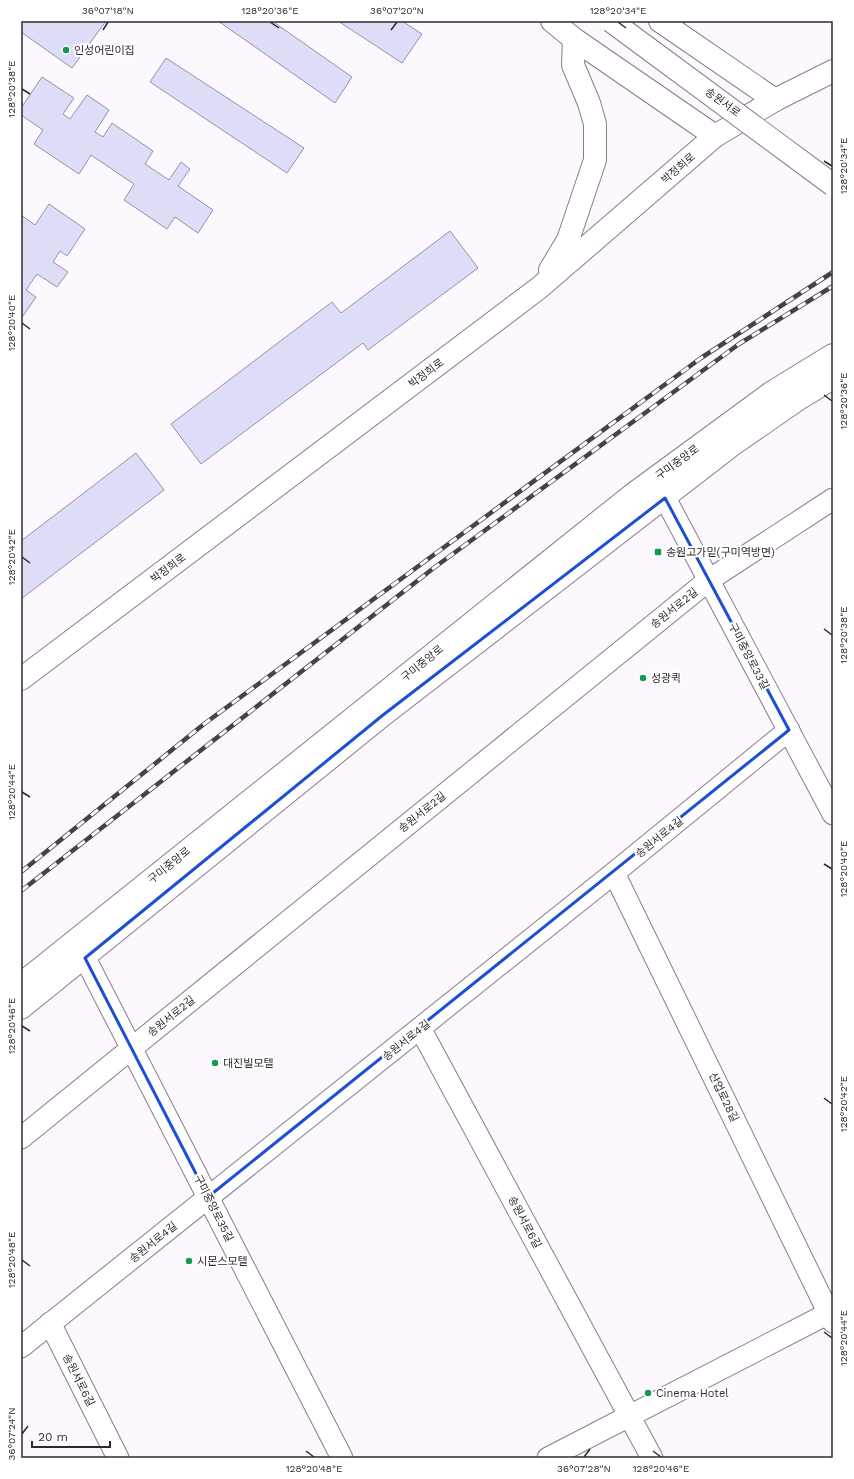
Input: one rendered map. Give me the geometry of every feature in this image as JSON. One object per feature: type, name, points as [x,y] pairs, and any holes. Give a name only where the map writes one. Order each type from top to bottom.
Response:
[{"type":"main road","points":[[552,21],[574,39],[715,136]]},
{"type":"main road","name":"송원서로","points":[[611,21],[833,185]]},
{"type":"main road","points":[[660,21],[775,100]]},
{"type":"main road","points":[[539,288],[568,240],[595,160],[595,124],[589,103],[573,65],[574,39]]},
{"type":"main road","name":"박정희로","points":[[21,679],[539,288],[715,136],[775,100],[833,71]]},
{"type":"main road","name":"구미중앙로","points":[[21,984],[632,495],[771,393],[833,355]]},
{"type":"main road","name":"구미중앙로","points":[[21,1008],[85,958],[383,716],[732,445],[800,398],[833,378]]},
{"type":"street","name":"구미중앙로33길","points":[[665,498],[833,814]]},
{"type":"street","name":"송원서로2길","points":[[21,1138],[709,580],[833,499]]},
{"type":"street","name":"송원서로4길","points":[[21,1347],[614,873],[789,730]]},
{"type":"street","name":"산업로28길","points":[[614,873],[832,1315]]},
{"type":"street","name":"구미중앙로35길","points":[[85,958],[342,1458]]},
{"type":"street","name":"송원서로6길","points":[[420,1028],[652,1458]]},
{"type":"street","points":[[548,1458],[832,1315]]},
{"type":"street","name":"송원서로6길","points":[[50,1323],[118,1458]]},
{"type":"highlighted area","points":[[665,498],[789,730],[208,1197],[85,958],[383,715]]},
{"type":"building","name":"인성어린이집","points":[[21,21],[106,21],[72,68],[21,32]]},
{"type":"building","points":[[218,21],[272,21],[352,77],[335,103]]},
{"type":"building","points":[[338,21],[402,21],[422,34],[402,63]]},
{"type":"building","points":[[166,58],[304,148],[287,173],[150,82]]},
{"type":"building","points":[[42,77],[74,98],[63,114],[70,119],[87,95],[109,110],[95,132],[103,137],[112,123],[153,151],[145,164],[169,180],[181,162],[190,169],[178,186],[213,210],[198,233],[175,217],[167,229],[124,200],[134,184],[91,155],[79,174],[34,144],[43,130],[21,115],[21,108]]},
{"type":"building","points":[[49,204],[85,229],[67,256],[60,251],[53,262],[68,272],[57,287],[37,274],[26,290],[36,297],[21,319],[21,215],[35,225]]},
{"type":"building","points":[[450,231],[478,268],[368,350],[363,343],[201,464],[171,424],[332,302],[341,313]]},
{"type":"building","points":[[136,453],[164,490],[21,599],[21,541]]},
{"type":"railway","points":[[21,872],[204,724],[701,358],[833,272]]},
{"type":"railway","points":[[21,891],[435,567],[739,344],[833,286]]},
{"type":"place","name":"인성어린이집","points":[[66,50]]},
{"type":"place","name":"송원고가밑(구미역방면)","points":[[658,552]]},
{"type":"place","name":"성광퀵","points":[[643,678]]},
{"type":"place","name":"대진빌모텔","points":[[215,1063]]},
{"type":"place","name":"시몬스모텔","points":[[189,1261]]},
{"type":"place","name":"Cinema Hotel","points":[[648,1393]]}]
